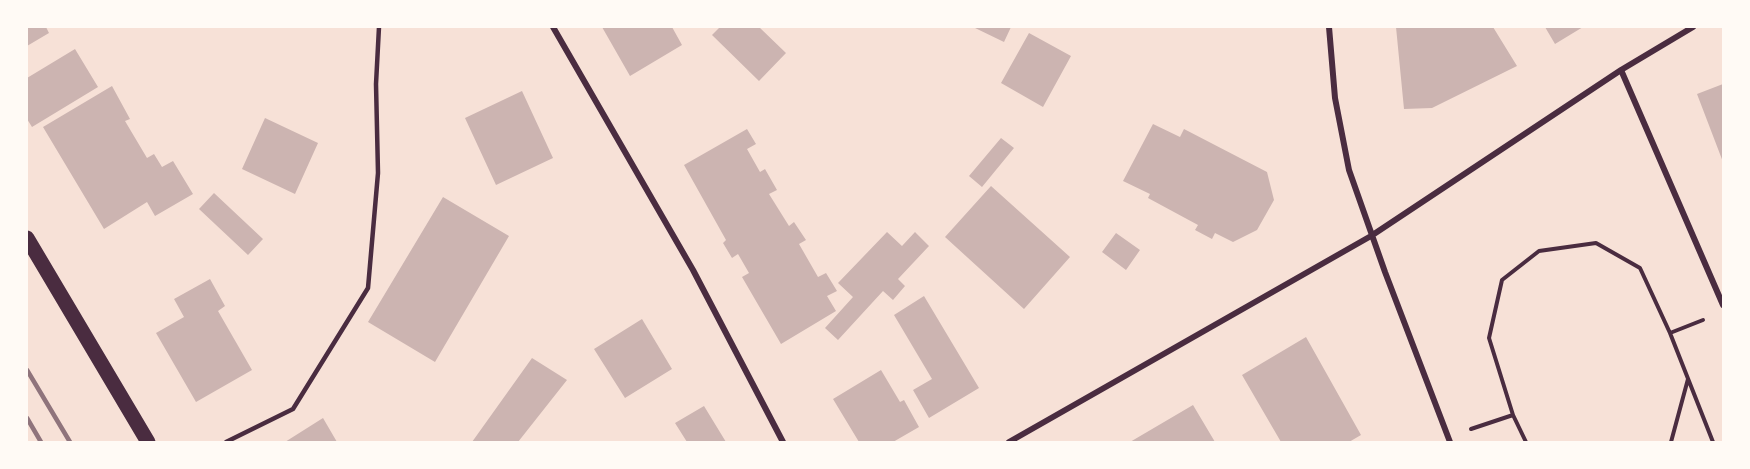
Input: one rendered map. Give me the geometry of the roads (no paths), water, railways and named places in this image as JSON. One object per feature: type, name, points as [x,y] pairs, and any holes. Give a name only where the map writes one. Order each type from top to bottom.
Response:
[{"type":"main road","points":[[27,238],[148,442]]},
{"type":"street","points":[[553,27],[693,270],[783,442]]},
{"type":"street","points":[[1329,27],[1335,98],[1349,170],[1371,236],[1449,440]]},
{"type":"street","points":[[1009,442],[1371,236],[1621,70],[1693,27]]},
{"type":"street","points":[[1621,70],[1723,305]]},
{"type":"lane","points":[[226,442],[293,409],[368,288],[378,174],[376,84],[379,27]]},
{"type":"railway","points":[[27,370],[70,442]]},
{"type":"railway","points":[[27,418],[41,442]]}]
